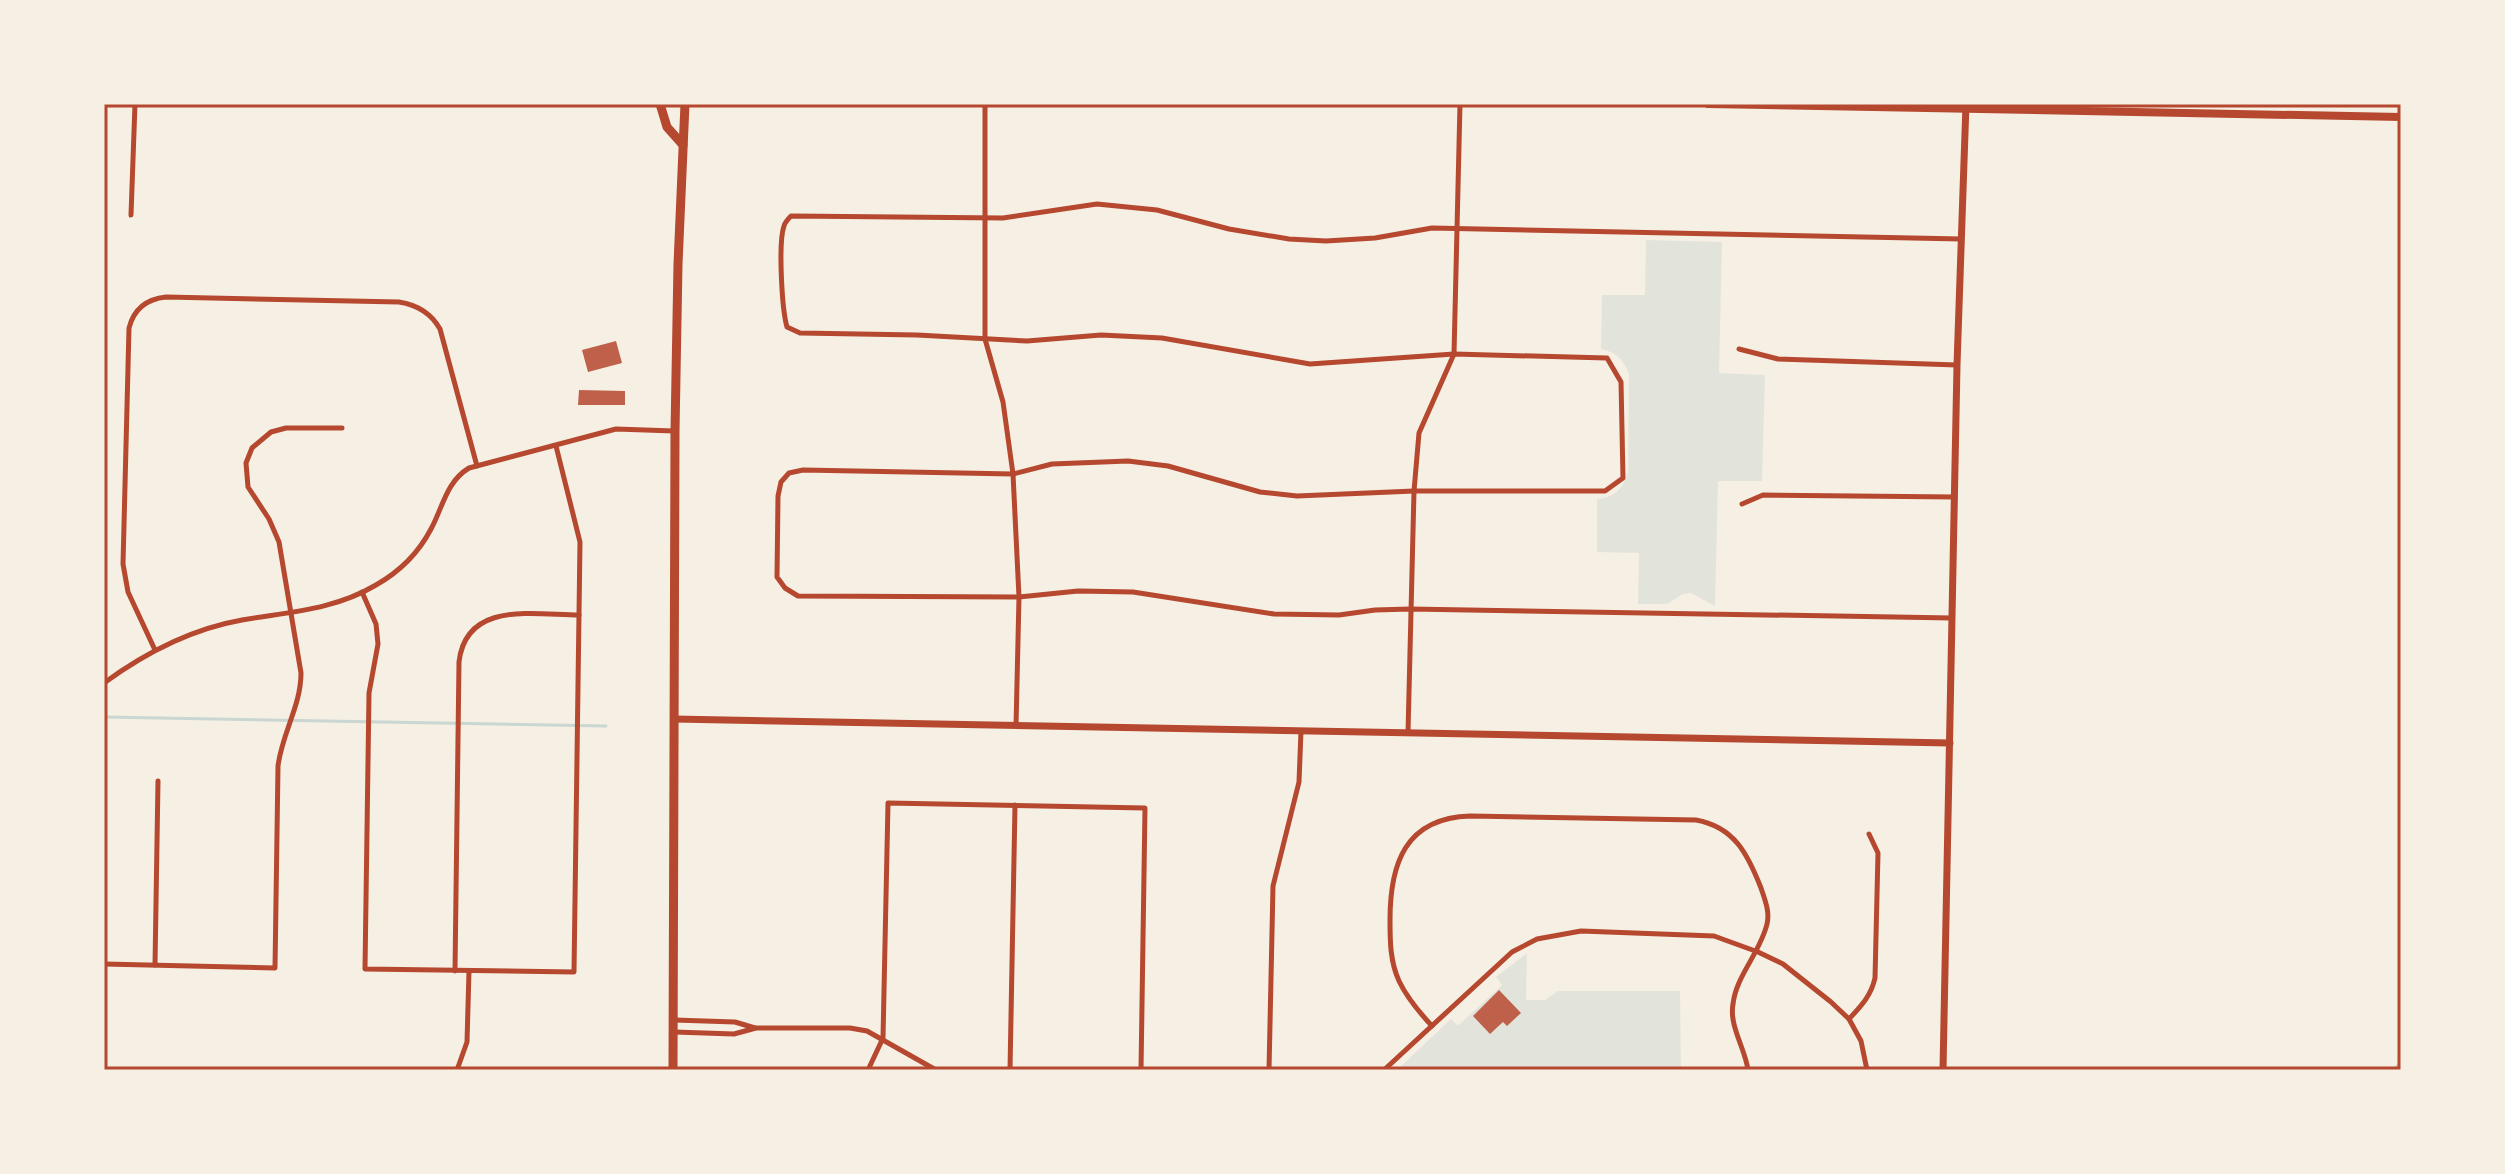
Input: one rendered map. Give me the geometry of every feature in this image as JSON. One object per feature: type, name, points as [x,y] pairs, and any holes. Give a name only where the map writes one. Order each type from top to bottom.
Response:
[{"type":"main road","points":[[660,104],[667,127],[683,145]]},
{"type":"main road","points":[[673,1070],[675,431],[685,104]]},
{"type":"main road","points":[[1708,104],[1966,106],[2401,117]]},
{"type":"street","points":[[131,215],[135,104]]},
{"type":"street","points":[[985,104],[985,339],[1003,402],[1013,474],[1019,597],[1016,726]]},
{"type":"street","points":[[1408,733],[1414,491],[1419,433],[1454,354],[1460,104]]},
{"type":"street","points":[[1943,1070],[1957,365],[1966,106]]},
{"type":"street","points":[[1953,618],[1410,609],[1339,615],[1274,614],[1133,592],[1078,591],[1019,597],[798,596],[785,588],[777,577],[778,496],[781,482],[789,473],[803,470],[1013,474],[1052,464],[1128,461],[1168,466],[1260,492],[1297,496],[1414,491],[1605,491],[1623,478],[1621,382],[1607,358],[1454,354],[1310,364],[1162,338],[1101,335],[1027,341],[800,333],[787,327],[783,314],[782,237],[784,224],[791,216],[983,218],[1097,204],[1157,210],[1229,229],[1289,239],[1326,241],[1375,238],[1432,228],[1961,239]]},
{"type":"street","points":[[155,650],[128,592],[123,564],[129,328],[134,314],[145,303],[166,297],[399,302],[415,305],[433,318],[443,336],[477,466]]},
{"type":"street","points":[[1739,349],[1778,359],[1957,365]]},
{"type":"street","points":[[104,964],[275,968],[278,766],[281,745],[301,684],[277,535],[248,487],[246,463],[257,441],[278,429],[342,428]]},
{"type":"street","points":[[104,683],[155,650],[213,627],[331,605],[362,592],[394,573],[413,554],[431,529],[451,484],[462,473],[477,466],[616,429],[675,431]]},
{"type":"street","points":[[362,592],[376,624],[378,644],[369,693],[365,969],[574,972],[580,542],[556,446]]},
{"type":"street","points":[[1742,504],[1763,495],[1955,497]]},
{"type":"street","points":[[455,971],[459,662],[462,646],[476,626],[498,615],[579,615]]},
{"type":"street","points":[[674,719],[1950,743]]},
{"type":"street","points":[[1269,1070],[1273,886],[1299,782],[1301,731]]},
{"type":"street","points":[[155,965],[158,781]]},
{"type":"street","points":[[868,1070],[883,1038],[888,803],[1145,808],[1141,1070]]},
{"type":"street","points":[[1010,1070],[1015,805]]},
{"type":"street","points":[[1432,1026],[1410,1000],[1395,971],[1390,938],[1391,884],[1398,862],[1409,843],[1425,829],[1453,817],[1687,819],[1720,828],[1744,849],[1766,903],[1767,926],[1758,952],[1739,984],[1732,1013],[1748,1070]]},
{"type":"street","points":[[1849,1019],[1865,1003],[1875,978],[1878,853],[1869,834]]},
{"type":"street","points":[[1384,1070],[1512,952],[1524,944],[1551,935],[1581,931],[1714,936],[1783,964],[1849,1019],[1861,1041],[1867,1070]]},
{"type":"street","points":[[457,1070],[467,1042],[469,971]]},
{"type":"street","points":[[673,1020],[735,1022],[756,1028]]},
{"type":"street","points":[[673,1032],[734,1034],[756,1028],[850,1028],[883,1038],[936,1070]]},
{"type":"shaded area","points":[[1646,240],[1722,242],[1719,373],[1765,375],[1762,481],[1718,481],[1715,606],[1691,593],[1683,594],[1667,604],[1638,604],[1639,553],[1597,552],[1597,499],[1617,492],[1628,473],[1629,374],[1619,357],[1601,349],[1602,295],[1645,295]]},
{"type":"shaded area","points":[[1527,953],[1526,1000],[1545,1000],[1558,991],[1680,991],[1681,1070],[1397,1070],[1451,1019],[1460,1024],[1502,985],[1496,977]]},
{"type":"building","points":[[616,341],[622,363],[588,372],[582,350]]},
{"type":"building","points":[[579,390],[625,391],[625,405],[578,405]]},
{"type":"building","points":[[1499,990],[1521,1013],[1507,1026],[1503,1022],[1490,1034],[1473,1016]]},
{"type":"waterway","points":[[104,717],[606,726]]},
{"type":"waterway","points":[[2395,1070],[2401,1060]]}]
